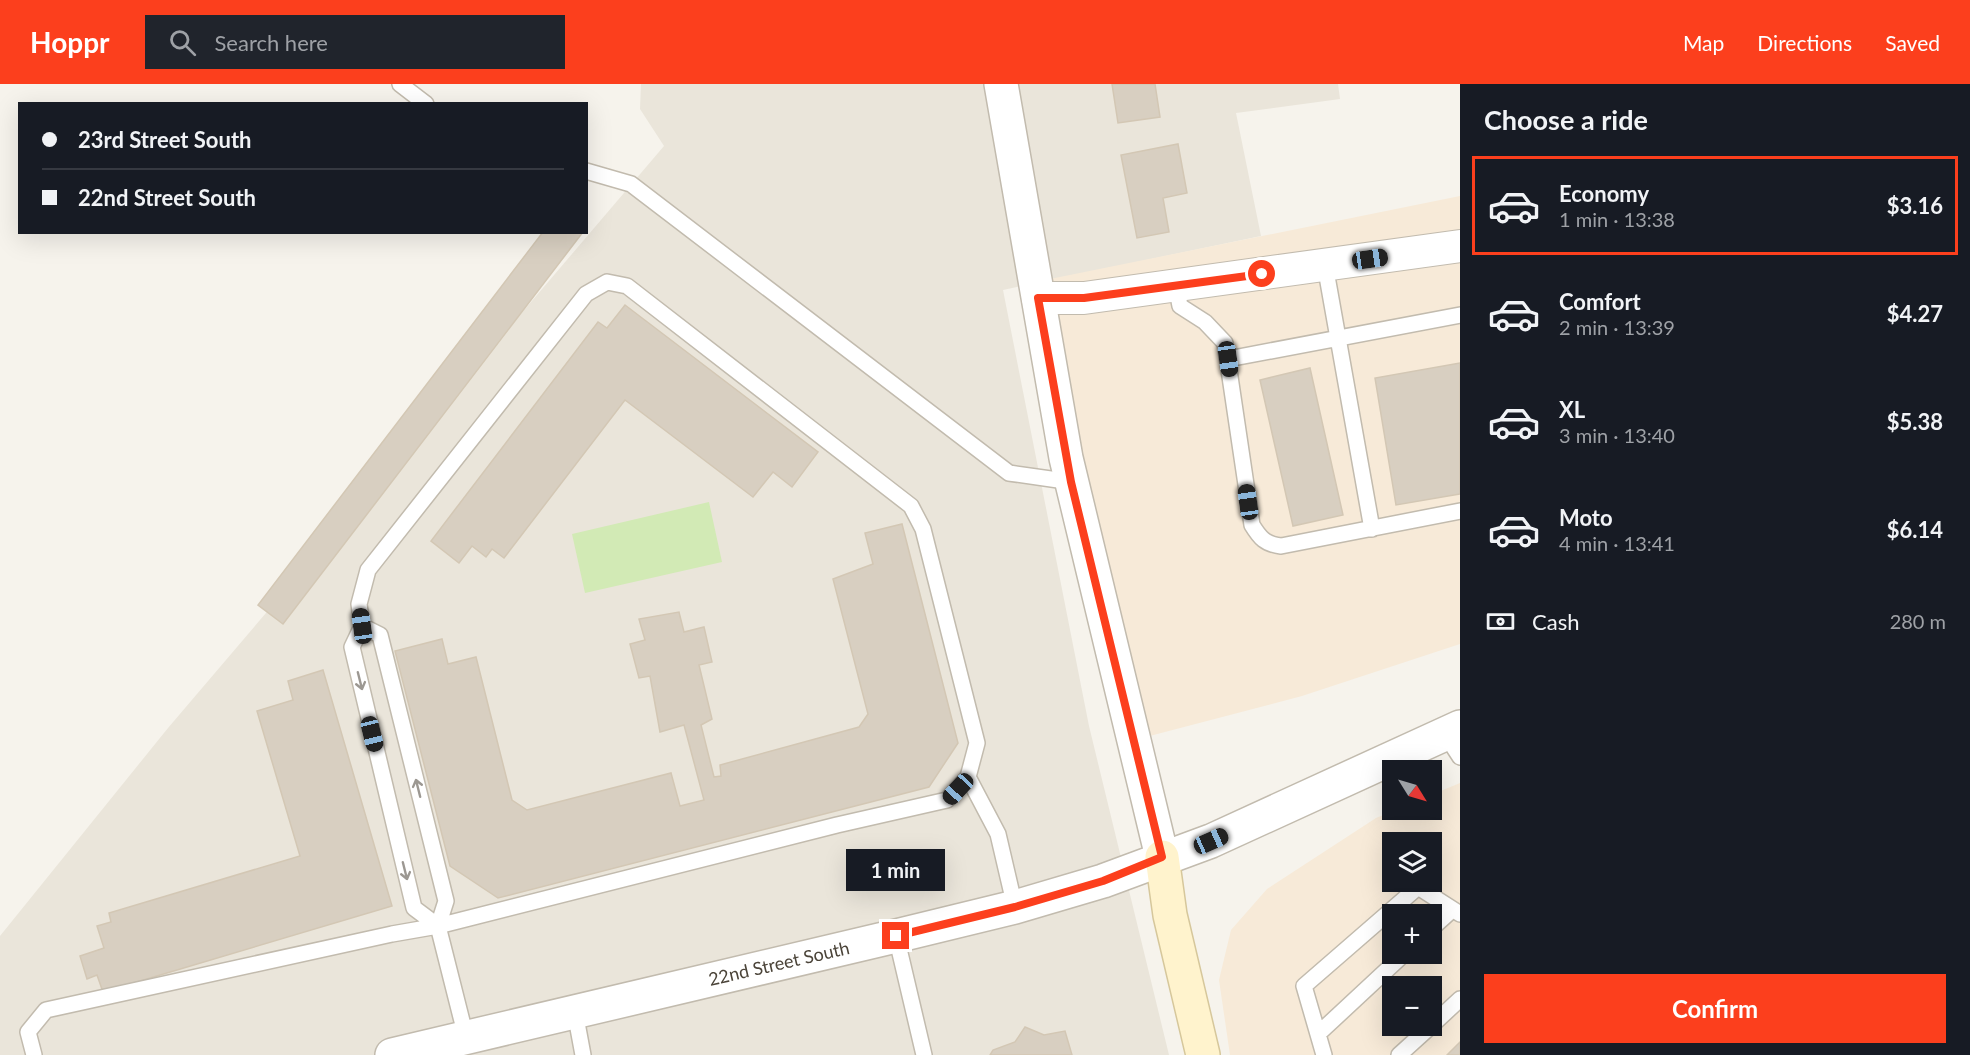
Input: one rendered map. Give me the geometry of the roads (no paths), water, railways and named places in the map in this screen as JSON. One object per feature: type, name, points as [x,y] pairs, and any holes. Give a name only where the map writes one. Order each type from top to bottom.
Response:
[{"type":"main road","points":[[1162,857],[1170,915],[1203,1055]]},
{"type":"street","points":[[1001,84],[1071,482],[1162,857]]},
{"type":"street","points":[[1038,298],[1084,298],[1460,246]]},
{"type":"street","name":"22nd Street South","points":[[392,1055],[1015,907],[1103,881],[1162,857],[1211,841],[1455,739]]},
{"type":"lane","points":[[399,84],[423,102]]},
{"type":"lane","points":[[588,172],[630,184],[1009,473],[1071,482]]},
{"type":"lane","points":[[1325,265],[1372,529]]},
{"type":"lane","points":[[34,1055],[28,1032],[46,1010],[392,934],[438,926],[826,827],[947,800],[968,777],[977,743],[923,530],[911,506],[627,286],[607,282],[586,294],[368,570],[359,604],[362,626],[352,647],[414,908],[438,926]]},
{"type":"lane","points":[[1176,285],[1180,306],[1205,322],[1225,343],[1252,525],[1261,539],[1281,546],[1460,512]]},
{"type":"lane","points":[[1228,359],[1460,315]]},
{"type":"lane","points":[[362,626],[380,635],[446,901],[438,926],[466,1037]]},
{"type":"lane","points":[[968,777],[998,834],[1015,907]]},
{"type":"lane","points":[[1324,1055],[1304,986],[1418,887],[1456,912],[1442,922]]},
{"type":"lane","points":[[896,936],[924,1055]]},
{"type":"lane","points":[[1318,1034],[1393,964]]},
{"type":"lane","points":[[1442,1016],[1460,999]]},
{"type":"lane","points":[[575,1012],[583,1055]]},
{"type":"lane","points":[[1399,1055],[1420,1036]]}]
